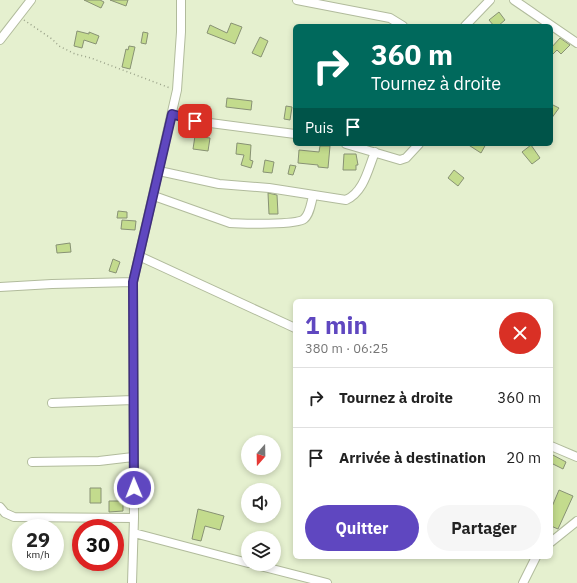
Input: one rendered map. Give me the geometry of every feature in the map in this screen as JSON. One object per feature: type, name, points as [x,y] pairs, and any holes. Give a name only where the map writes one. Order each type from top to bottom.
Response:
[{"type":"street","points":[[0,40],[31,0]]},
{"type":"street","points":[[132,583],[134,534],[133,282],[154,196],[177,90],[181,32],[181,0]]},
{"type":"street","points":[[297,0],[390,18],[400,24]]},
{"type":"street","points":[[467,24],[490,0]]},
{"type":"street","points":[[514,0],[548,24]]},
{"type":"street","points":[[553,27],[577,44]]},
{"type":"street","points":[[172,114],[195,121],[293,134]]},
{"type":"street","points":[[353,146],[400,160],[406,158],[417,146]]},
{"type":"street","points":[[159,171],[219,184],[269,188],[346,200],[354,196],[363,182],[375,152]]},
{"type":"street","points":[[154,196],[230,223],[240,224],[299,221],[308,214],[313,196]]},
{"type":"street","points":[[139,256],[293,327]]},
{"type":"street","points":[[0,287],[133,282]]},
{"type":"street","points":[[52,403],[133,400]]},
{"type":"street","points":[[553,447],[577,458]]},
{"type":"street","points":[[32,462],[99,461],[133,457]]},
{"type":"street","points":[[0,507],[4,513],[14,517],[134,518]]},
{"type":"street","points":[[553,540],[577,521]]},
{"type":"street","points":[[134,534],[241,561]]},
{"type":"street","points":[[523,583],[535,559]]},
{"type":"street","points":[[280,571],[327,583]]},
{"type":"path","points":[[18,16],[52,38],[59,46],[75,54],[91,58],[160,85],[177,90]]},
{"type":"building","points":[[84,0],[100,0],[104,2],[101,8]]},
{"type":"building","points":[[110,0],[128,0],[126,6]]},
{"type":"building","points":[[499,12],[505,20],[500,24],[492,24],[489,20]]},
{"type":"building","points":[[231,23],[242,27],[235,44],[207,33],[210,25],[227,33]]},
{"type":"building","points":[[77,31],[89,34],[89,32],[99,36],[96,44],[84,40],[82,48],[74,46]]},
{"type":"building","points":[[143,32],[148,33],[146,44],[141,43]]},
{"type":"building","points":[[260,37],[268,41],[261,57],[252,53]]},
{"type":"building","points":[[560,38],[570,45],[561,54],[557,50],[553,54],[553,46]]},
{"type":"building","points":[[129,46],[135,47],[130,69],[122,67],[126,49],[128,50]]},
{"type":"building","points":[[227,98],[252,101],[251,110],[226,107]]},
{"type":"building","points":[[553,105],[559,108],[553,116]]},
{"type":"building","points":[[286,106],[292,107],[290,120],[284,119]]},
{"type":"building","points":[[195,136],[210,138],[208,151],[193,149]]},
{"type":"building","points":[[237,143],[251,145],[250,160],[253,161],[251,168],[241,165],[244,155],[236,154]]},
{"type":"building","points":[[320,146],[330,146],[328,168],[318,167],[318,165],[298,163],[299,150],[319,152]]},
{"type":"building","points":[[470,146],[485,146],[481,153]]},
{"type":"building","points":[[532,146],[540,158],[532,164],[522,152]]},
{"type":"building","points":[[344,154],[356,154],[358,165],[356,165],[356,170],[343,170]]},
{"type":"building","points":[[265,160],[274,162],[272,173],[263,172]]},
{"type":"building","points":[[290,165],[296,166],[293,175],[288,174]]},
{"type":"building","points":[[454,170],[464,178],[458,186],[448,178]]},
{"type":"building","points":[[268,193],[277,195],[278,214],[269,214]]},
{"type":"building","points":[[118,211],[127,212],[127,218],[117,218]]},
{"type":"building","points":[[122,220],[136,221],[135,230],[121,229]]},
{"type":"building","points":[[70,243],[71,252],[57,253],[56,245]]},
{"type":"building","points":[[113,259],[120,262],[116,273],[109,271]]},
{"type":"building","points":[[553,455],[566,462],[563,469],[553,464]]},
{"type":"building","points":[[90,488],[101,488],[101,503],[90,503]]},
{"type":"building","points":[[559,490],[573,496],[558,529],[553,527],[553,504]]},
{"type":"building","points":[[109,501],[123,501],[123,511],[109,512]]},
{"type":"building","points":[[198,509],[224,516],[220,530],[205,526],[201,541],[192,539]]},
{"type":"route","points":[[134,488],[132,341],[133,282],[172,114],[195,121]]}]
